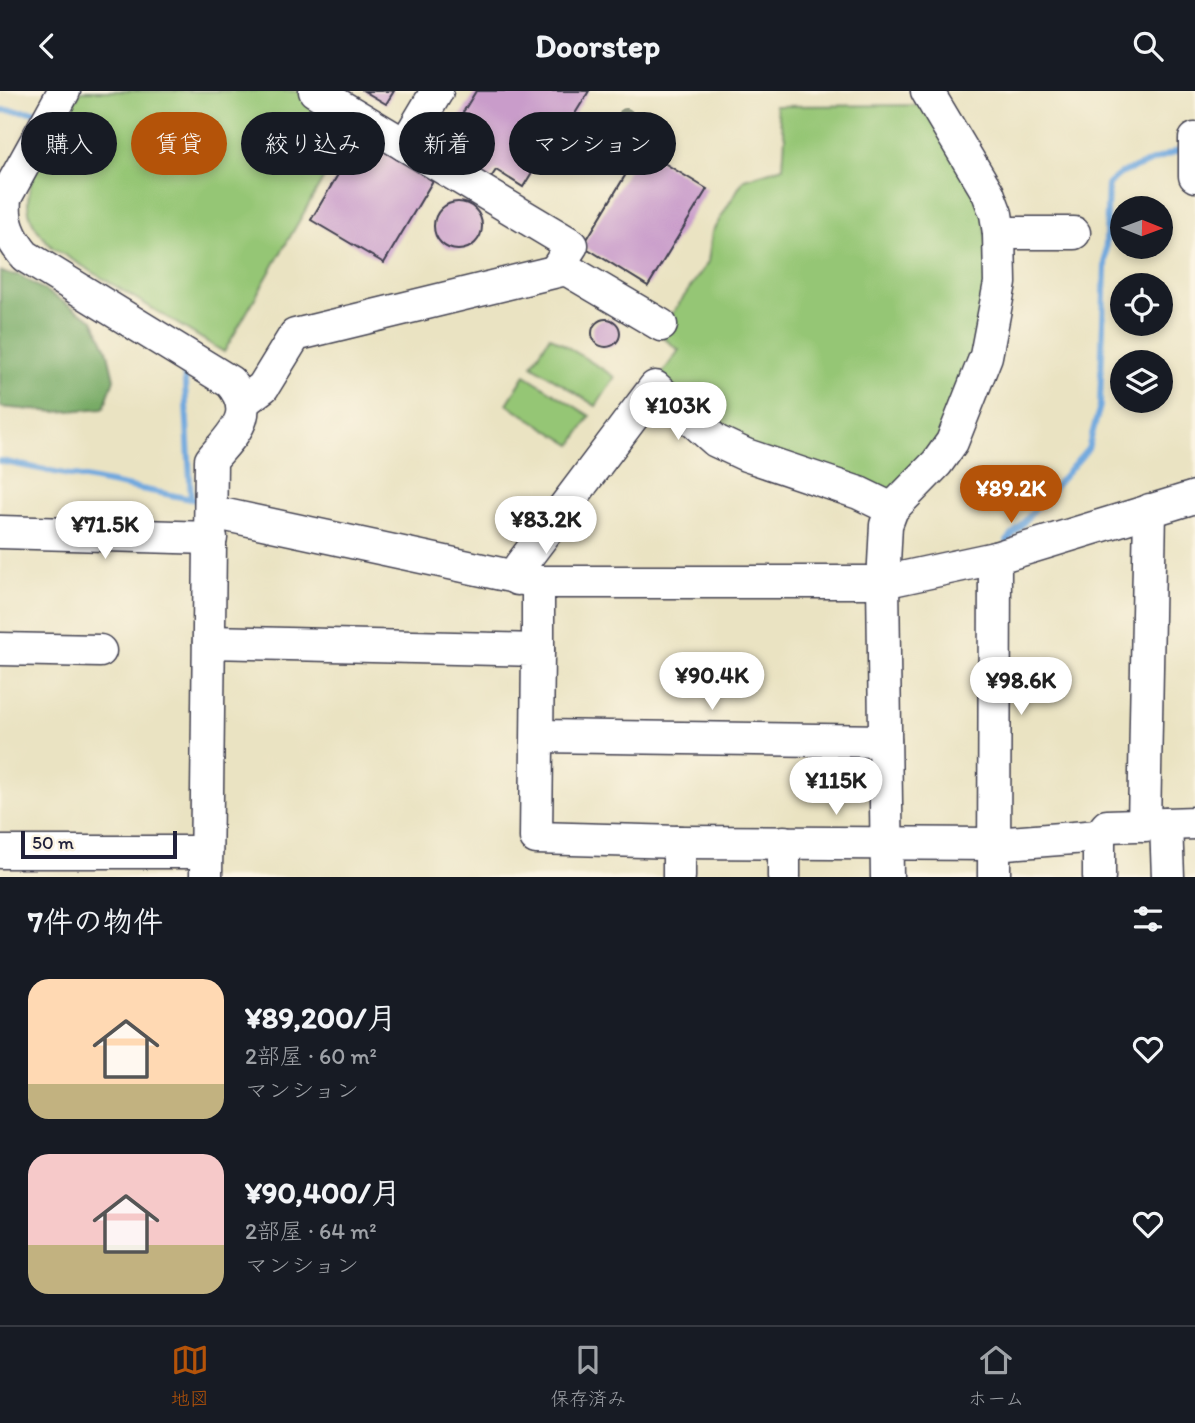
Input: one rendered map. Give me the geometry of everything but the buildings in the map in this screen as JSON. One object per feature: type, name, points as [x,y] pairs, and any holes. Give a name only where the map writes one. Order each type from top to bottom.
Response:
[{"type":"street","points":[[0,852],[206,864],[211,460],[239,427],[243,402],[230,382],[25,256],[15,244],[5,224],[4,182],[65,91]]},
{"type":"street","points":[[315,91],[399,141]]},
{"type":"street","points":[[425,112],[438,91]]},
{"type":"street","points":[[887,877],[883,582],[886,525],[892,509],[937,463],[952,442],[986,356],[1000,283],[996,214],[988,193],[927,91]]},
{"type":"street","points":[[1195,139],[1195,176]]},
{"type":"street","points":[[455,175],[572,245],[556,270]]},
{"type":"street","points":[[999,233],[1074,233]]},
{"type":"street","points":[[243,402],[263,387],[295,335],[556,270],[566,269],[661,325]]},
{"type":"street","points":[[892,509],[859,493],[747,455],[716,441],[655,387],[520,566],[528,581],[538,650],[536,838],[887,844],[994,843],[1099,836]]},
{"type":"street","points":[[0,532],[211,515],[528,581],[883,582],[995,558],[1195,497]]},
{"type":"street","points":[[1150,510],[1169,824],[1168,877]]},
{"type":"street","points":[[994,877],[995,558]]},
{"type":"street","points":[[209,642],[538,650]]},
{"type":"street","points":[[0,649],[100,651]]},
{"type":"street","points":[[538,736],[885,741]]},
{"type":"street","points":[[1099,877],[1099,836],[1107,826],[1169,824]]},
{"type":"street","points":[[678,877],[679,842]]},
{"type":"street","points":[[784,842],[784,877]]},
{"type":"green space","points":[[81,91],[299,91],[333,112],[241,112],[241,175],[325,175],[224,352],[53,248],[33,222],[28,197],[33,175],[117,175],[117,112],[68,112]]},
{"type":"green space","points":[[928,105],[982,199],[992,291],[949,430],[887,499],[747,451],[657,381],[679,350],[658,334],[708,262],[712,232],[744,179],[783,167],[785,137],[775,106]]},
{"type":"green space","points":[[0,271],[19,275],[93,320],[107,349],[114,379],[104,408],[56,412],[0,407]]},
{"type":"green space","points":[[550,336],[615,377],[596,406],[532,365]]},
{"type":"green space","points":[[525,375],[590,416],[572,445],[507,404]]},
{"type":"waterway","points":[[0,110],[37,112]]},
{"type":"waterway","points":[[1007,541],[1088,449],[1100,406],[1108,184],[1120,174],[1182,149]]},
{"type":"waterway","points":[[184,365],[191,499]]},
{"type":"waterway","points":[[0,461],[201,501]]}]
